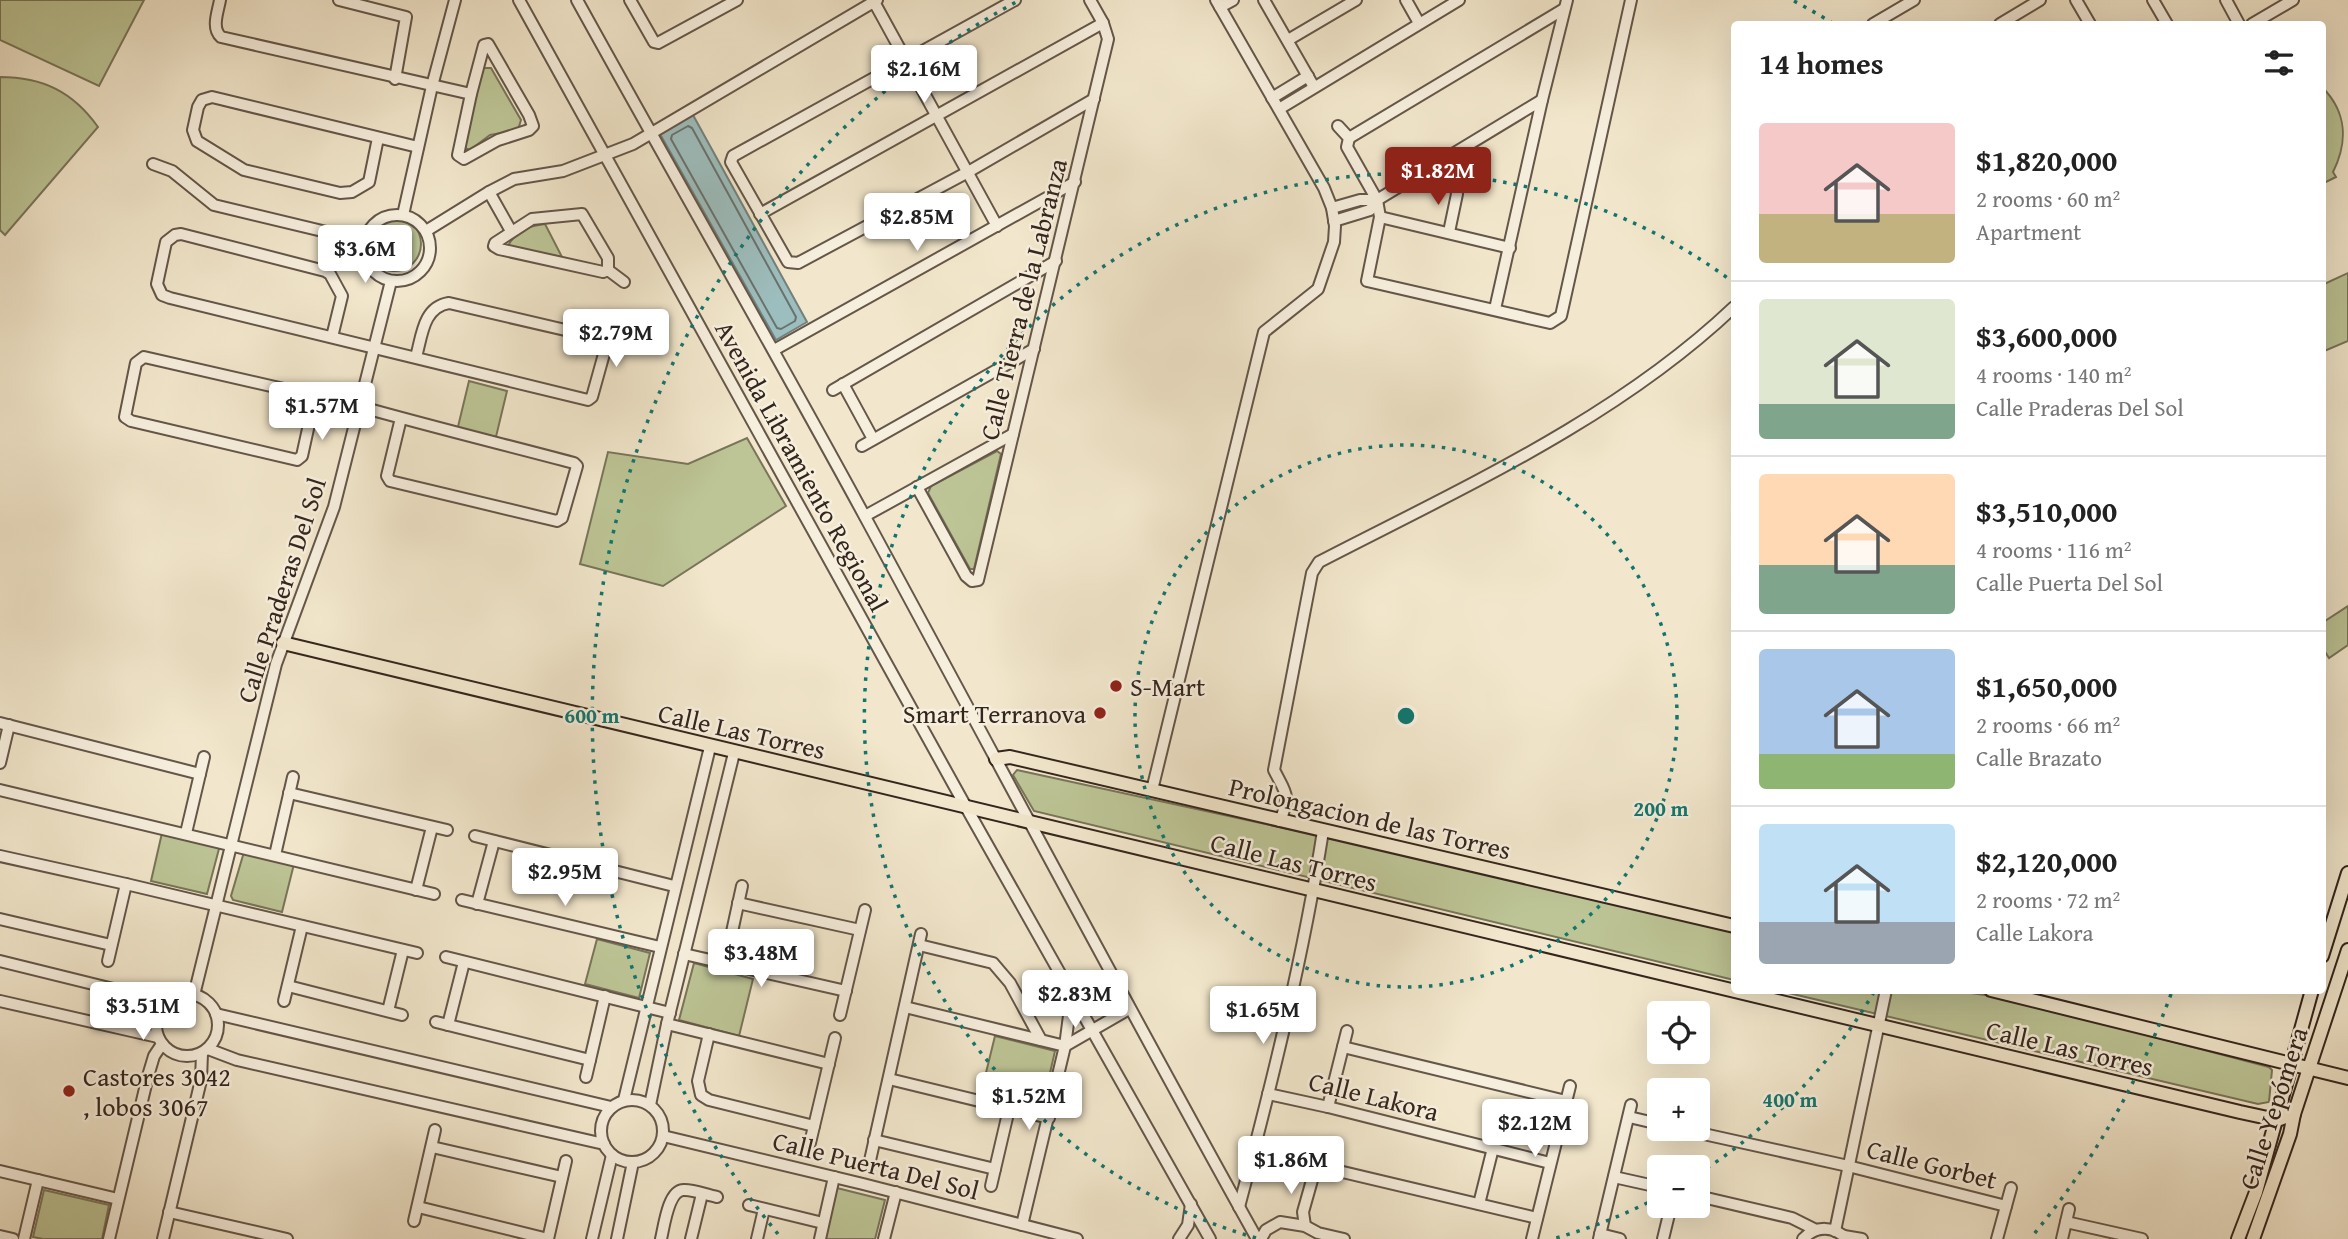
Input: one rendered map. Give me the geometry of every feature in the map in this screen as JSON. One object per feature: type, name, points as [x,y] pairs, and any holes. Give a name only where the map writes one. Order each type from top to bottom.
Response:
[{"type":"main road","name":"Calle Las Torres","points":[[283,643],[1731,991]]},
{"type":"main road","name":"Prolongacion de las Torres","points":[[996,759],[1010,757],[1731,925]]},
{"type":"main road","points":[[2326,943],[2348,873]]},
{"type":"main road","name":"Calle Yepómera","points":[[2253,1239],[2290,1134],[2294,1114],[2348,950]]},
{"type":"main road","name":"Calle Las Torres","points":[[1745,994],[2277,1120]]},
{"type":"main road","points":[[2007,994],[2348,1078]]},
{"type":"main road","name":"Calle Yepómera","points":[[2238,1239],[2256,1192],[2311,994]]},
{"type":"main road","points":[[2277,1120],[2294,1114]]},
{"type":"street","points":[[220,0],[216,26],[221,37],[395,79],[471,94]]},
{"type":"street","points":[[339,0],[407,17],[395,79]]},
{"type":"street","points":[[403,215],[432,86],[455,0]]},
{"type":"street","name":"Avenida Libramiento Regional","points":[[519,0],[966,807],[1210,1239]]},
{"type":"street","name":"Avenida Libramiento Regional","points":[[577,0],[774,350],[1129,1009],[1259,1239]]},
{"type":"street","points":[[630,0],[654,42],[662,43],[737,0]]},
{"type":"street","points":[[1015,0],[733,156],[731,162],[788,262],[798,263],[968,172],[1094,99]]},
{"type":"street","points":[[760,214],[1103,23],[1090,0]]},
{"type":"street","points":[[1152,790],[1264,332],[1318,289],[1334,242],[1332,208],[1324,188],[1218,4],[1233,0]]},
{"type":"street","points":[[1264,0],[1314,87]]},
{"type":"street","points":[[1288,40],[1356,0]]},
{"type":"street","points":[[1406,0],[1419,23]]},
{"type":"street","points":[[1279,109],[1459,0]]},
{"type":"street","points":[[1566,5],[1349,138],[1347,147],[1377,200],[1380,217],[1367,281],[1550,323],[1560,316],[1631,0]]},
{"type":"street","points":[[1878,21],[1914,0]]},
{"type":"street","points":[[2005,21],[2040,0]]},
{"type":"street","points":[[2076,0],[2088,21]]},
{"type":"street","points":[[2153,0],[2165,21]]},
{"type":"street","points":[[2226,0],[2237,21]]},
{"type":"street","points":[[2257,21],[2293,0]]},
{"type":"street","points":[[426,231],[514,179],[563,171],[625,147],[875,1],[997,226]]},
{"type":"street","points":[[1495,309],[1566,5]]},
{"type":"street","name":"Calle Tierra de la Labranza","points":[[917,487],[966,576],[972,581],[979,577],[1108,39],[1103,23]]},
{"type":"street","points":[[488,44],[533,126],[526,132],[490,144],[469,157],[460,158],[458,155],[471,94],[484,46],[488,44]]},
{"type":"street","points":[[1272,98],[1308,76]]},
{"type":"street","points":[[378,138],[369,182],[352,192],[340,193],[244,170],[197,141],[193,130],[198,107],[207,97],[418,147]]},
{"type":"street","points":[[1334,221],[1370,210],[1377,200],[1542,100]]},
{"type":"street","points":[[1338,126],[1349,138]]},
{"type":"street","points":[[153,164],[172,171],[214,205],[364,241]]},
{"type":"street","points":[[774,350],[1075,182]]},
{"type":"street","points":[[1449,232],[1457,194],[1455,182]]},
{"type":"street","points":[[489,192],[511,231]]},
{"type":"street","points":[[1332,208],[1360,200],[1377,200]]},
{"type":"street","points":[[582,214],[608,258],[608,270],[603,272],[494,246],[511,231],[532,219],[582,214]]},
{"type":"street","points":[[387,215],[403,215],[419,222],[426,231],[430,241],[428,263],[412,278],[391,281],[372,270],[366,261],[364,241],[369,228],[387,215]]},
{"type":"street","points":[[1380,217],[1510,248]]},
{"type":"street","points":[[332,337],[342,296],[330,274],[325,271],[181,234],[166,242],[157,284],[162,295],[373,348],[588,400],[592,397],[607,343],[604,339],[449,303],[438,306],[427,317],[416,357]]},
{"type":"street","points":[[873,439],[838,387],[1056,261]]},
{"type":"street","points":[[608,270],[624,282]]},
{"type":"street","name":"Calle Praderas Del Sol","points":[[194,995],[283,643],[334,507],[391,281]]},
{"type":"street","points":[[1280,821],[1287,802],[1286,792],[1274,770],[1312,573],[1319,562],[1527,454],[1647,379],[1731,309]]},
{"type":"street","points":[[862,446],[1034,349]]},
{"type":"street","points":[[315,397],[302,457],[297,460],[131,421],[125,417],[136,363],[144,358],[358,406],[574,463],[577,466],[562,518],[557,521],[390,481],[387,476],[401,418]]},
{"type":"street","points":[[864,516],[1013,434]]},
{"type":"street","points":[[0,763],[4,724],[200,774]]},
{"type":"street","points":[[624,1100],[710,747]]},
{"type":"street","points":[[650,1105],[668,1019],[734,752]]},
{"type":"street","points":[[186,833],[204,757]]},
{"type":"street","points":[[275,855],[292,777]]},
{"type":"street","points":[[0,790],[434,894]]},
{"type":"street","points":[[289,793],[447,830]]},
{"type":"street","points":[[416,890],[432,827]]},
{"type":"street","points":[[1239,1207],[1268,1094],[1313,891],[1323,831]]},
{"type":"street","points":[[474,836],[674,886]]},
{"type":"street","points":[[477,904],[494,841]]},
{"type":"street","points":[[0,856],[417,953]]},
{"type":"street","points":[[108,961],[126,884]]},
{"type":"street","points":[[725,964],[742,886]]},
{"type":"street","points":[[462,900],[660,947]]},
{"type":"street","points":[[738,903],[860,930]]},
{"type":"street","points":[[840,1015],[864,910]]},
{"type":"street","points":[[0,919],[111,945]]},
{"type":"street","points":[[284,1001],[302,926]]},
{"type":"street","points":[[869,1165],[920,939],[993,963],[1010,983],[1041,1041]]},
{"type":"street","points":[[388,1011],[403,950]]},
{"type":"street","points":[[684,954],[846,991]]},
{"type":"street","points":[[446,957],[646,1006],[668,1019],[709,1034],[829,1064]]},
{"type":"street","points":[[0,961],[166,1002]]},
{"type":"street","points":[[448,1025],[464,962]]},
{"type":"street","points":[[288,986],[402,1016]]},
{"type":"street","points":[[1022,1225],[1065,1046],[1072,993]]},
{"type":"street","points":[[163,1239],[201,1080],[205,1051],[217,1033],[216,1014],[204,999],[184,994],[166,1002],[156,1018],[160,1041],[169,1052],[179,1056],[190,1057],[205,1051],[604,1144]]},
{"type":"street","points":[[1842,1235],[1848,1166],[1885,994]]},
{"type":"street","points":[[586,1077],[605,996]]},
{"type":"street","points":[[0,1001],[160,1041]]},
{"type":"street","points":[[905,1007],[1065,1046],[1129,1009]]},
{"type":"street","points":[[216,1014],[611,1107]]},
{"type":"street","points":[[436,1022],[590,1060]]},
{"type":"street","points":[[1328,1107],[1347,1031]]},
{"type":"street","points":[[709,1034],[698,1081],[701,1096],[814,1126]]},
{"type":"street","points":[[810,1143],[835,1038]]},
{"type":"street","points":[[109,1239],[148,1076],[160,1041]]},
{"type":"street","points":[[1343,1047],[1566,1101]]},
{"type":"street","points":[[889,1079],[1049,1118]]},
{"type":"street","points":[[1532,1239],[1570,1086]]},
{"type":"street","name":"Calle Lakora","points":[[1268,1094],[1550,1163]]},
{"type":"street","points":[[633,1099],[650,1105],[661,1118],[663,1136],[656,1152],[650,1157],[633,1162],[620,1160],[612,1155],[604,1144],[601,1128],[606,1113],[624,1100],[633,1099]]},
{"type":"street","points":[[1620,1239],[1600,1237],[1631,1105]]},
{"type":"street","points":[[991,1186],[1009,1109]]},
{"type":"street","points":[[1629,1118],[1647,1122]]},
{"type":"street","points":[[414,1221],[435,1130]]},
{"type":"street","name":"Calle Gorbet","points":[[1710,1135],[1848,1166],[2006,1206]]},
{"type":"street","name":"Calle Puerta Del Sol","points":[[663,1136],[1077,1239]]},
{"type":"street","points":[[874,1140],[995,1169]]},
{"type":"street","points":[[432,1147],[562,1177]]},
{"type":"street","points":[[1479,1204],[1493,1148]]},
{"type":"street","points":[[1254,1151],[1537,1218]]},
{"type":"street","points":[[592,1239],[612,1155]]},
{"type":"street","points":[[418,1207],[548,1239],[566,1161]]},
{"type":"street","points":[[617,1239],[633,1162]]},
{"type":"street","points":[[1305,1226],[1303,1212],[1316,1166]]},
{"type":"street","points":[[0,1171],[118,1199]]},
{"type":"street","points":[[820,1239],[834,1177]]},
{"type":"street","points":[[1614,1177],[1647,1184]]},
{"type":"street","points":[[24,1239],[38,1180]]},
{"type":"street","points":[[1997,1239],[2011,1188]]},
{"type":"street","points":[[661,1239],[674,1194],[680,1190],[717,1197]]},
{"type":"street","points":[[884,1239],[896,1192]]},
{"type":"street","points":[[691,1239],[702,1194]]},
{"type":"street","points":[[1710,1199],[1792,1218],[1816,1230],[1862,1239]]},
{"type":"street","points":[[1179,1239],[1188,1224],[1191,1204]]},
{"type":"street","points":[[748,1205],[823,1223]]},
{"type":"street","points":[[757,1239],[764,1209]]},
{"type":"street","points":[[2062,1239],[2069,1209]]},
{"type":"street","points":[[169,1212],[248,1234],[288,1239]]},
{"type":"street","points":[[1663,1239],[1668,1218]]},
{"type":"street","points":[[1259,1239],[1266,1230],[1280,1222],[1305,1226],[1318,1233],[1344,1239]]},
{"type":"street","points":[[2066,1222],[2142,1239]]},
{"type":"street","points":[[1803,1239],[1816,1230]]},
{"type":"street","points":[[0,1236],[13,1239]]},
{"type":"green space","points":[[0,0],[144,0],[99,86],[0,40]]},
{"type":"green space","points":[[480,68],[491,68],[521,120],[518,130],[490,135],[470,150],[462,147]]},
{"type":"green space","points":[[0,77],[30,80],[56,89],[78,104],[98,127],[5,235],[0,230]]},
{"type":"green space","points":[[2326,92],[2336,107],[2342,128],[2341,150],[2333,172],[2336,177],[2326,182]]},
{"type":"green space","points":[[394,217],[413,225],[421,244],[413,263],[394,271],[375,263],[367,244],[375,225]]},
{"type":"green space","points":[[545,224],[562,257],[508,246],[515,236],[524,230]]},
{"type":"green space","points":[[2348,273],[2348,341],[2326,350],[2326,283]]},
{"type":"green space","points":[[469,381],[507,391],[494,445],[456,435]]},
{"type":"green space","points":[[747,438],[786,506],[663,586],[580,564],[608,452],[688,464]]},
{"type":"green space","points":[[997,451],[1001,454],[974,569],[970,569],[928,493],[931,486]]},
{"type":"green space","points":[[2348,606],[2348,645],[2329,658],[2326,653],[2326,620]]},
{"type":"green space","points":[[1017,770],[1731,925],[1731,979],[1034,811],[1013,775]]},
{"type":"green space","points":[[162,833],[220,845],[207,894],[151,881]]},
{"type":"green space","points":[[244,852],[294,864],[282,912],[233,900],[231,896]]},
{"type":"green space","points":[[597,939],[650,953],[639,998],[585,984]]},
{"type":"green space","points":[[694,963],[753,979],[739,1036],[679,1020]]},
{"type":"green space","points":[[1793,994],[1978,994],[2006,998],[2269,1067],[2272,1070],[2269,1102],[2258,1104]]},
{"type":"green space","points":[[995,1036],[1055,1051],[1042,1108],[981,1093]]},
{"type":"green space","points":[[837,1188],[885,1200],[875,1239],[825,1239]]},
{"type":"green space","points":[[44,1190],[109,1205],[102,1239],[33,1237]]},
{"type":"water","points":[[693,115],[807,322],[776,340],[660,134]]},
{"type":"place","name":"S-Mart","points":[[1116,686]]},
{"type":"place","name":"Smart Terranova","points":[[1100,713]]},
{"type":"place","name":"Castores 3042 , lobos 3067","points":[[69,1091]]}]
